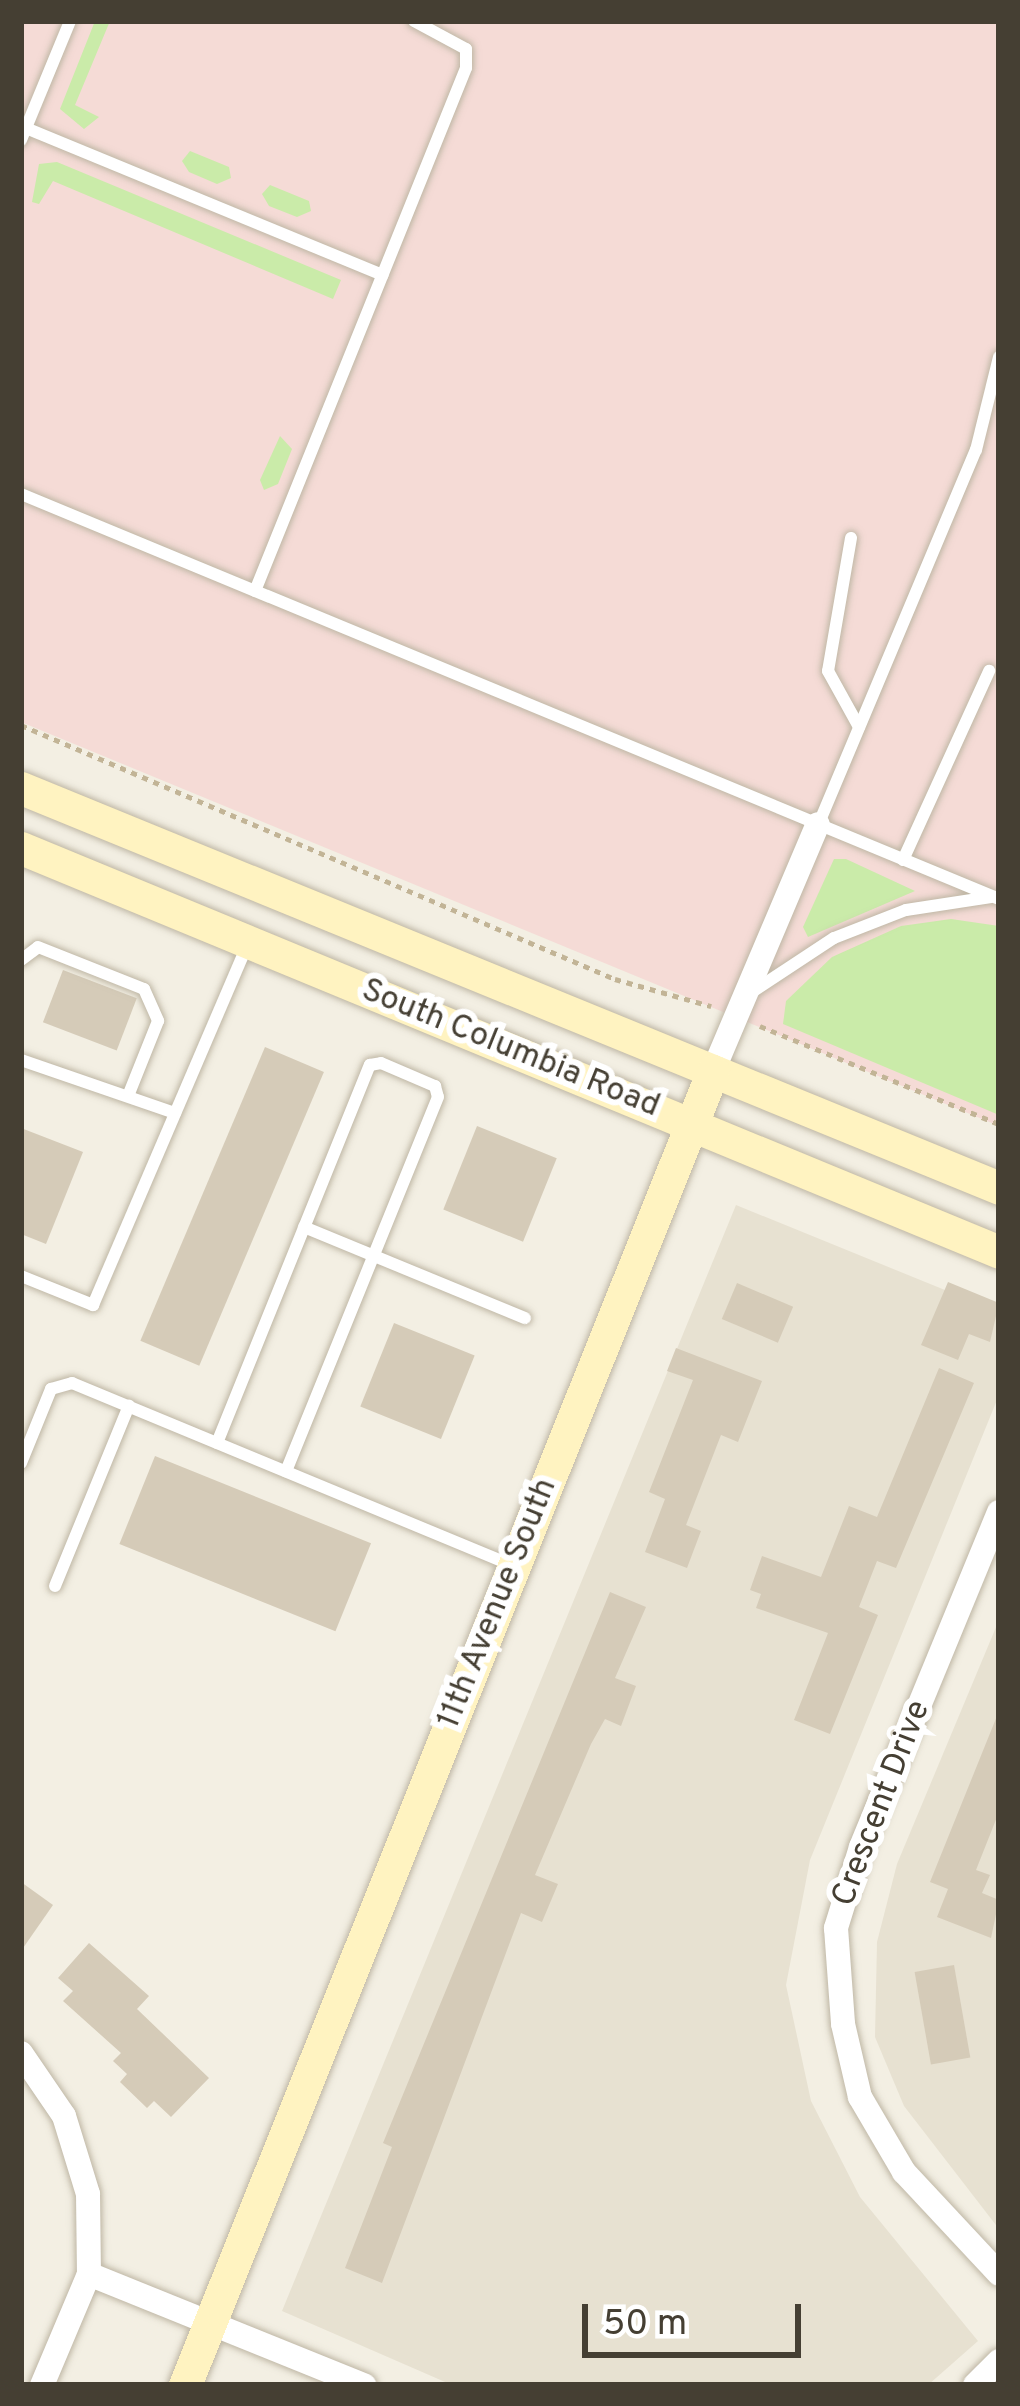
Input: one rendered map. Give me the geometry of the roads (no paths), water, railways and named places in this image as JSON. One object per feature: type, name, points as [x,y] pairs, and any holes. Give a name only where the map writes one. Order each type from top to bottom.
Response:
[{"type":"main road","name":"South Columbia Road","points":[[21,788],[999,1188]]},
{"type":"main road","name":"South Columbia Road","points":[[21,848],[999,1252]]},
{"type":"main road","name":"11th Avenue South","points":[[185,2385],[713,1071]]},
{"type":"street","name":"11th Avenue South","points":[[713,1071],[818,824]]},
{"type":"street","name":"Crescent Drive","points":[[999,1512],[861,1847],[836,1928],[843,2024],[860,2097],[904,2172],[999,2274]]},
{"type":"street","points":[[21,2053],[70,2136],[88,2194],[89,2274],[42,2385]]},
{"type":"street","points":[[89,2274],[364,2385]]},
{"type":"street","points":[[975,2385],[999,2361]]},
{"type":"lane","points":[[70,21],[23,131],[382,274]]},
{"type":"lane","points":[[255,591],[466,68],[466,50],[414,21]]},
{"type":"lane","points":[[818,824],[976,451],[999,358]]},
{"type":"lane","points":[[21,494],[996,898]]},
{"type":"lane","points":[[851,538],[829,671],[859,727]]},
{"type":"lane","points":[[903,860],[988,671]]},
{"type":"lane","points":[[745,997],[834,938],[906,910],[996,898]]},
{"type":"lane","points":[[21,1276],[93,1305],[248,942]]},
{"type":"lane","points":[[21,960],[38,947],[143,989],[158,1021],[128,1096]]},
{"type":"lane","points":[[21,1060],[175,1113]]},
{"type":"lane","points":[[217,1443],[370,1065],[399,1071],[435,1086],[438,1097],[286,1471]]},
{"type":"lane","points":[[304,1227],[525,1318]]},
{"type":"lane","points":[[21,1463],[51,1389],[72,1383],[514,1566]]},
{"type":"lane","points":[[56,1586],[129,1406]]}]
